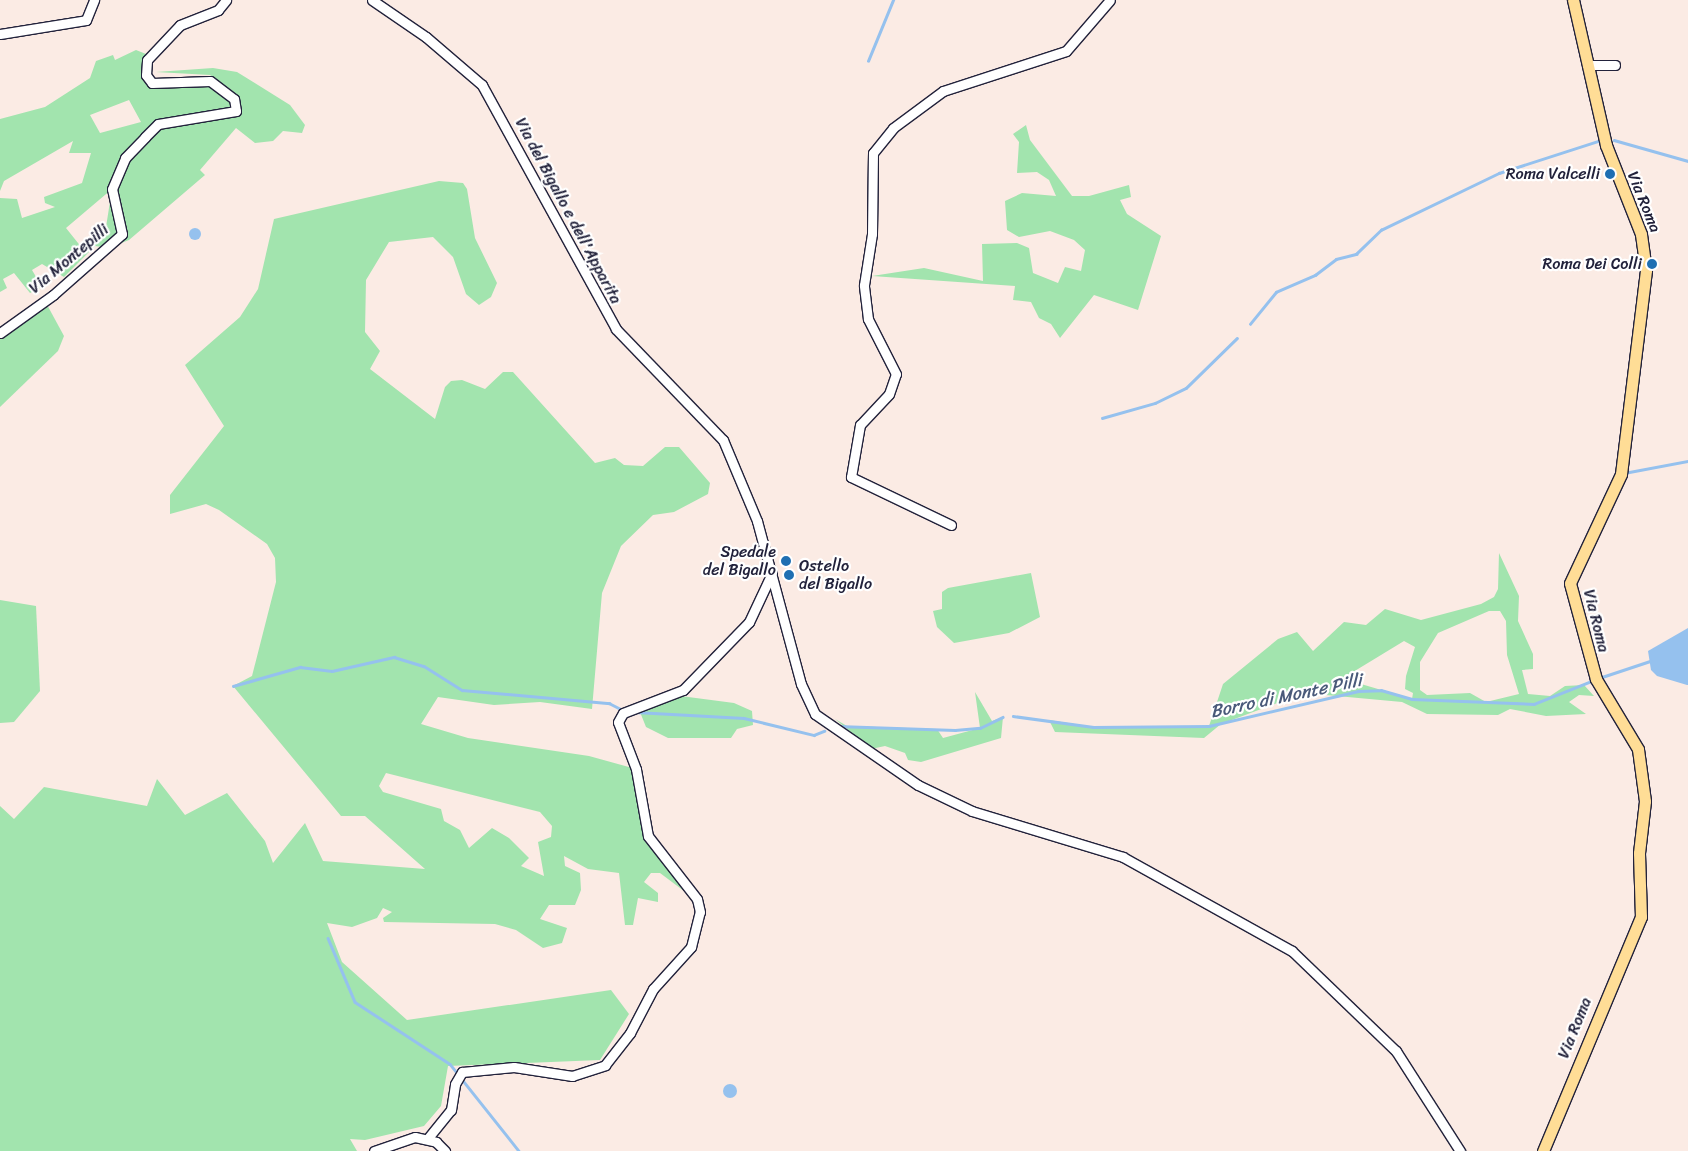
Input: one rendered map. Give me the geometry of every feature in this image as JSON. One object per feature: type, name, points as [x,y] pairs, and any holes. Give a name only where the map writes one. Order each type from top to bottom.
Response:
[{"type":"main road","name":"Via Roma","points":[[1543,1151],[1638,928],[1642,907],[1639,853],[1645,802],[1638,749],[1596,679],[1570,583],[1621,474],[1646,270],[1641,234],[1615,173],[1587,65],[1573,0]]},
{"type":"street","points":[[0,34],[86,20],[94,0]]},
{"type":"street","name":"Via Montepilli","points":[[0,333],[54,295],[122,234],[112,189],[125,158],[152,130],[188,116],[236,111],[234,99],[210,81],[152,83],[146,75],[147,60],[180,25],[218,10],[226,0]]},
{"type":"street","name":"Via del Bigallo e dell'Apparita","points":[[372,0],[426,37],[482,85],[568,250],[616,329],[723,440],[757,521],[800,684],[811,708],[827,725],[936,794],[972,812],[1124,857],[1292,951],[1396,1051],[1460,1151]]},
{"type":"street","points":[[951,525],[851,477],[860,425],[889,394],[896,374],[868,318],[864,285],[872,234],[873,152],[893,128],[943,91],[1066,51],[1110,0]]},
{"type":"street","points":[[1587,65],[1615,64]]},
{"type":"street","points":[[428,1138],[451,1110],[455,1084],[462,1072],[514,1067],[572,1076],[605,1065],[630,1033],[653,989],[691,947],[700,912],[696,899],[648,836],[636,769],[618,722],[623,713],[683,690],[749,622],[772,572]]},
{"type":"street","points":[[374,1151],[416,1137],[428,1138],[445,1151]]},
{"type":"green space","points":[[136,50],[151,56],[147,60],[152,83],[210,81],[234,98],[231,90],[210,75],[156,72],[213,68],[237,72],[290,105],[305,125],[302,133],[283,131],[273,141],[255,143],[236,128],[200,170],[205,175],[129,240],[109,248],[95,246],[64,277],[42,264],[32,270],[42,287],[30,293],[14,273],[3,279],[7,288],[0,292],[0,198],[17,199],[22,218],[55,207],[45,203],[44,197],[82,183],[91,153],[69,153],[73,141],[4,181],[0,191],[0,119],[45,107],[90,78],[96,61],[113,55],[115,60]],"holes":[[[129,100],[141,122],[100,133],[90,115]],[[112,189],[106,227],[100,237],[82,248],[66,228]]]},
{"type":"green space","points":[[1026,125],[1030,140],[1072,196],[1089,196],[1129,185],[1131,197],[1120,200],[1127,214],[1161,236],[1138,310],[1094,295],[1060,338],[1051,324],[1039,318],[1031,302],[1013,300],[1015,286],[872,276],[924,268],[983,281],[982,244],[1017,243],[1029,248],[1033,273],[1058,283],[1065,267],[1081,271],[1085,250],[1074,240],[1050,231],[1019,237],[1007,230],[1005,201],[1022,193],[1056,196],[1049,180],[1037,172],[1017,173],[1019,142],[1013,134]]},
{"type":"green space","points":[[439,181],[463,183],[467,189],[475,238],[497,283],[491,297],[479,305],[466,294],[453,257],[433,237],[389,242],[366,280],[365,332],[380,351],[370,369],[435,419],[445,387],[451,381],[462,380],[485,389],[503,372],[513,372],[595,463],[615,458],[624,465],[643,466],[665,447],[679,447],[710,483],[708,494],[674,512],[653,515],[621,546],[602,593],[592,709],[540,702],[494,705],[438,697],[421,724],[468,738],[589,756],[636,769],[648,836],[688,886],[688,894],[660,873],[651,873],[644,882],[658,893],[658,902],[638,898],[633,925],[625,925],[619,873],[588,869],[564,856],[565,866],[580,873],[581,890],[575,905],[549,905],[540,919],[567,928],[562,943],[543,948],[516,930],[495,924],[384,922],[383,918],[392,912],[383,908],[377,918],[352,927],[327,923],[342,962],[407,1020],[611,990],[629,1014],[600,1060],[448,1066],[441,1106],[424,1126],[365,1140],[350,1139],[357,1151],[0,1151],[0,806],[14,819],[44,787],[147,806],[157,779],[185,815],[227,793],[265,841],[273,863],[305,823],[323,861],[425,869],[365,816],[341,816],[233,686],[252,676],[276,582],[275,558],[267,544],[219,510],[206,504],[170,514],[170,495],[224,426],[185,365],[240,317],[258,289],[274,219]],"holes":[[[386,773],[540,812],[552,826],[551,837],[538,842],[544,876],[521,866],[529,858],[509,838],[492,828],[469,848],[460,830],[444,821],[441,809],[383,792],[379,786]]]},
{"type":"green space","points":[[45,301],[64,336],[58,351],[0,407],[0,333]]},
{"type":"green space","points":[[1499,553],[1519,596],[1518,621],[1533,654],[1533,669],[1522,670],[1528,694],[1550,696],[1565,686],[1584,685],[1594,696],[1579,695],[1569,702],[1586,714],[1546,716],[1510,709],[1498,715],[1427,714],[1402,702],[1304,693],[1221,724],[1204,738],[1055,732],[1049,720],[1093,727],[1209,726],[1223,684],[1278,639],[1297,632],[1313,651],[1344,622],[1366,625],[1385,609],[1421,620],[1481,604],[1494,597],[1498,589]],"holes":[[[1489,611],[1500,611],[1506,621],[1507,655],[1519,694],[1486,702],[1470,693],[1427,695],[1420,690],[1420,662],[1438,633]],[[1404,641],[1415,647],[1406,676],[1405,689],[1413,693],[1412,699],[1361,684],[1335,683]]]},
{"type":"green space","points":[[1031,573],[1040,617],[1009,633],[954,643],[937,627],[933,611],[942,609],[942,592],[948,588]]},
{"type":"green space","points":[[0,600],[36,606],[40,691],[14,722],[0,723]]},
{"type":"green space","points":[[975,692],[992,721],[1003,717],[1001,738],[921,762],[908,760],[905,753],[885,746],[871,749],[835,719],[847,726],[937,729],[943,738],[980,728]]},
{"type":"green space","points":[[673,695],[734,703],[752,711],[753,725],[737,729],[731,738],[668,738],[646,727],[638,707]]},
{"type":"water","points":[[193,228],[197,228],[201,234],[197,240],[193,240],[189,236],[189,232]]},
{"type":"water","points":[[1688,628],[1688,685],[1657,676],[1651,670],[1648,651]]},
{"type":"water","points":[[730,1084],[735,1086],[737,1091],[735,1096],[730,1098],[725,1096],[723,1091],[725,1086]]},
{"type":"waterway","points":[[868,61],[893,0]]},
{"type":"waterway","points":[[1614,140],[1688,161]]},
{"type":"waterway","points":[[1250,324],[1276,292],[1315,275],[1336,259],[1356,254],[1381,230],[1499,173],[1598,141]]},
{"type":"waterway","points":[[1102,418],[1155,403],[1186,388],[1237,338]]},
{"type":"waterway","points":[[1624,473],[1688,461]]},
{"type":"waterway","name":"Borro di Monte Pilli","points":[[233,686],[300,667],[332,671],[394,657],[424,666],[462,690],[609,703],[623,710]]},
{"type":"waterway","name":"Borro di Monte Pilli","points":[[1602,677],[1650,661]]},
{"type":"waterway","name":"Borro di Monte Pilli","points":[[1013,716],[1093,727],[1209,726],[1358,691],[1381,690],[1412,699],[1534,704],[1589,682]]},
{"type":"waterway","name":"Borro di Monte Pilli","points":[[635,712],[744,718],[814,735],[824,731]]},
{"type":"waterway","name":"Borro di Monte Pilli","points":[[837,726],[955,730],[980,728],[1003,717]]},
{"type":"waterway","points":[[328,938],[355,1002],[450,1064],[458,1074]]},
{"type":"waterway","points":[[461,1078],[519,1151]]},
{"type":"place","name":"Roma Valcelli","points":[[1610,174]]},
{"type":"place","name":"Roma Dei Colli","points":[[1652,264]]},
{"type":"place","name":"Spedale del Bigallo","points":[[786,561]]},
{"type":"place","name":"Ostello del Bigallo","points":[[789,575]]}]
